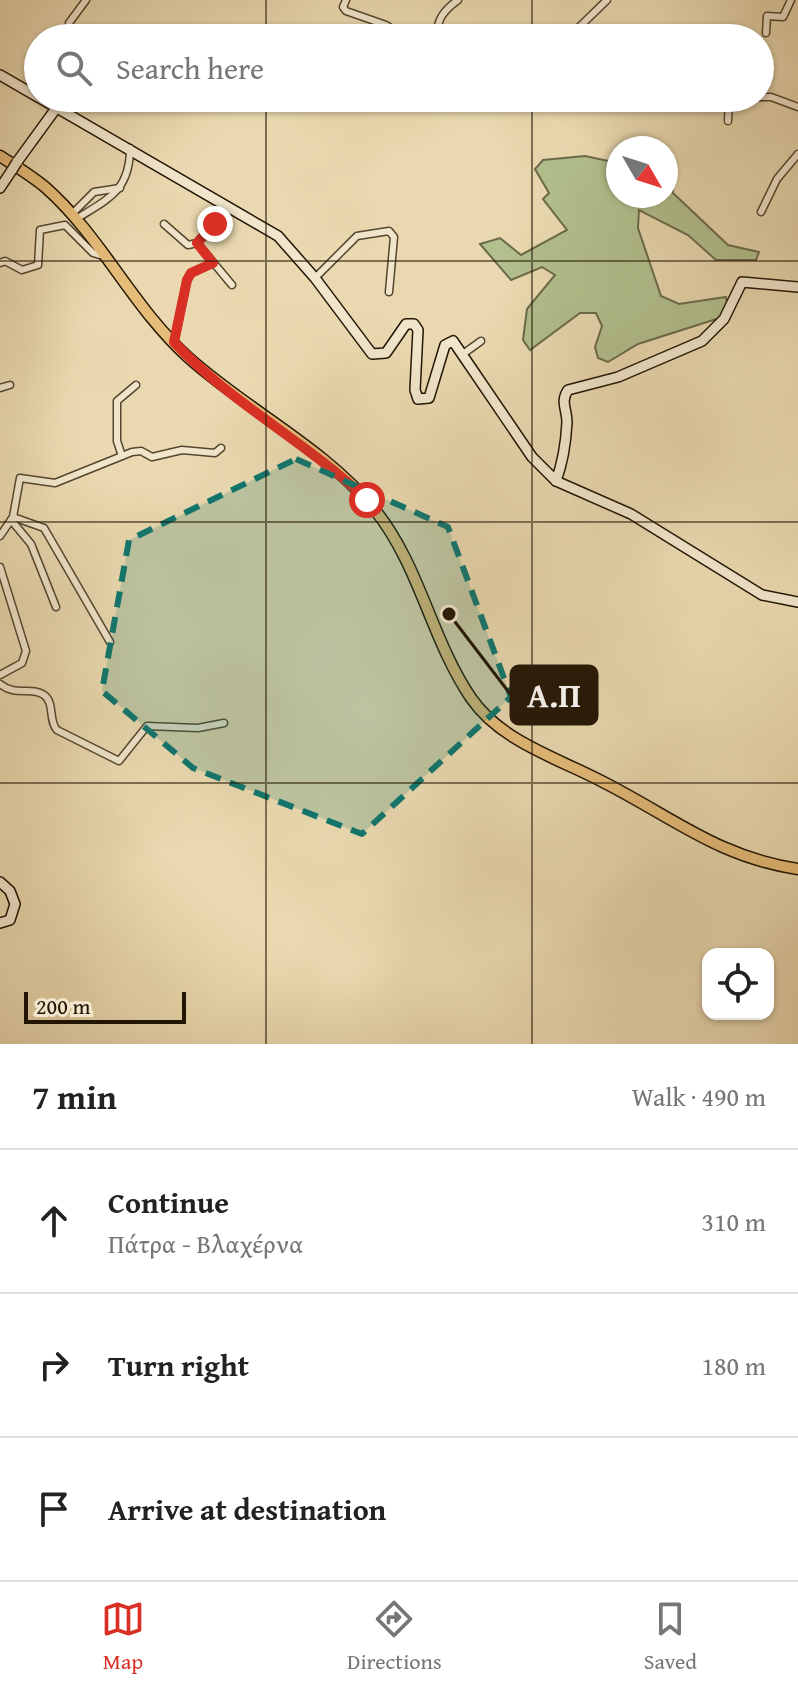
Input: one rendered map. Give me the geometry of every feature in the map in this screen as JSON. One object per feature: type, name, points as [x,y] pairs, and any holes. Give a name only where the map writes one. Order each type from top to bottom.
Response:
[{"type":"main road","points":[[0,75],[24,89]]},
{"type":"main road","points":[[0,188],[53,112]]},
{"type":"main road","points":[[66,112],[278,236],[315,278],[372,354],[386,353],[406,324],[417,326],[415,390],[418,399],[426,401],[433,391],[448,341],[456,343],[532,457],[556,481],[631,514],[762,595],[798,602]]},
{"type":"main road","points":[[0,156],[45,187],[174,342],[214,379],[330,467],[367,500],[402,552],[460,681],[488,718],[517,739],[649,806],[704,841],[742,856],[798,869]]},
{"type":"main road","points":[[556,481],[564,454],[567,423],[563,401],[568,390],[618,377],[702,341],[724,319],[742,282],[798,287]]},
{"type":"main road","points":[[0,882],[10,891],[15,904],[10,920],[0,923]]},
{"type":"street","points":[[69,24],[86,0]]},
{"type":"street","points":[[346,0],[343,7],[346,11],[383,24]]},
{"type":"street","points":[[437,24],[458,0]]},
{"type":"street","points":[[582,24],[607,0]]},
{"type":"street","points":[[767,24],[767,16],[783,17],[791,0]]},
{"type":"street","points":[[774,98],[798,107]]},
{"type":"street","points":[[728,112],[728,121]]},
{"type":"street","points":[[73,218],[120,188],[128,173],[130,148]]},
{"type":"street","points":[[761,212],[777,179],[798,154]]},
{"type":"street","points":[[73,218],[94,192],[120,188]]},
{"type":"street","points":[[164,224],[188,245],[197,243],[229,206]]},
{"type":"street","points":[[0,263],[5,261],[22,270],[38,265],[40,230],[65,225],[93,253],[104,256]]},
{"type":"street","points":[[315,278],[357,236],[389,231],[394,237],[389,292]]},
{"type":"street","points":[[197,243],[232,285]]},
{"type":"street","points":[[174,342],[187,280],[191,273],[213,263]]},
{"type":"street","points":[[463,354],[481,341]]},
{"type":"street","points":[[0,388],[10,385]]},
{"type":"street","points":[[122,456],[117,441],[117,401],[136,385]]},
{"type":"street","points":[[0,536],[12,518],[20,478],[55,483],[141,451],[152,457],[182,450],[215,453],[221,448]]},
{"type":"street","points":[[12,518],[31,544],[56,607]]},
{"type":"street","points":[[12,518],[44,528],[110,642]]},
{"type":"street","points":[[0,567],[26,651],[22,663],[0,675]]},
{"type":"street","points":[[0,684],[18,693],[44,695],[50,703],[51,723],[57,730],[119,761],[147,726],[198,728],[224,723]]},
{"type":"highlighted area","points":[[296,459],[448,527],[511,697],[362,834],[193,768],[102,691],[129,540]]},
{"type":"green space","points":[[585,156],[606,160],[606,208],[678,208],[678,198],[728,245],[759,252],[756,260],[716,260],[688,235],[639,210],[638,228],[661,296],[679,304],[726,297],[729,315],[638,344],[608,362],[598,358],[595,347],[602,326],[596,313],[580,313],[530,350],[523,340],[527,309],[555,275],[542,267],[511,280],[480,244],[500,238],[521,255],[567,230],[543,199],[549,193],[535,169],[543,160]]},
{"type":"place","name":"Α.Π","points":[[449,614]]},
{"type":"route","points":[[215,224],[197,243],[213,263],[191,273],[187,280],[174,342],[214,379],[330,467],[367,500]]}]
